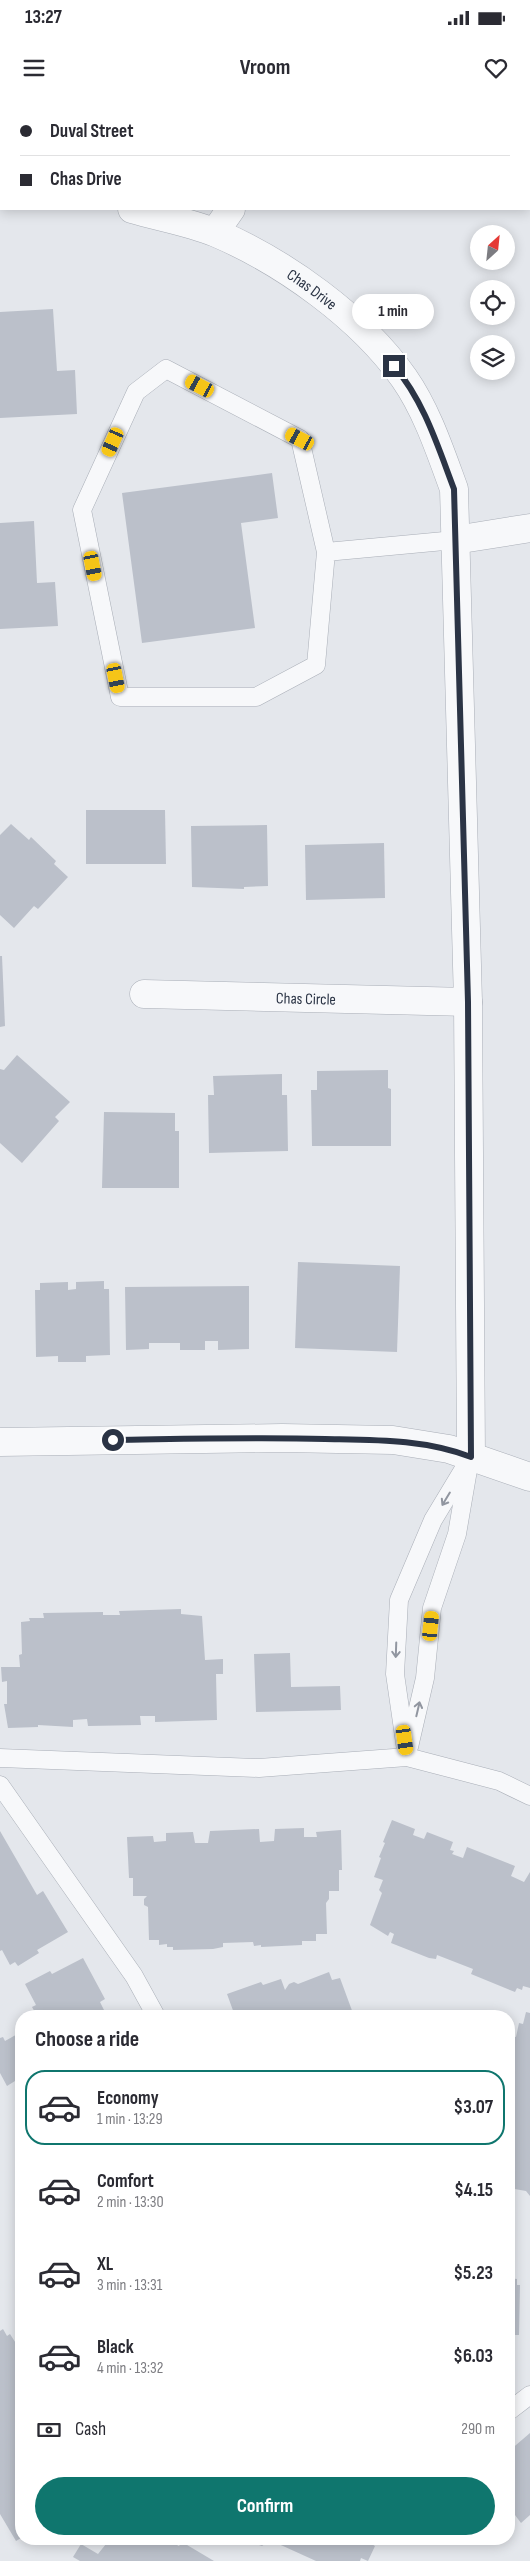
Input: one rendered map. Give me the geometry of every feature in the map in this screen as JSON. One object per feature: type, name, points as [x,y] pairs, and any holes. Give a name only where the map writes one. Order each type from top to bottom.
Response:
[{"type":"street","name":"Chas Drive","points":[[136,210],[215,232],[272,262],[342,311],[404,378],[430,425],[454,489],[468,1002],[471,1458]]},
{"type":"street","points":[[215,232],[230,210]]},
{"type":"street","points":[[455,540],[530,528]]},
{"type":"street","name":"Chas Circle","points":[[144,994],[468,1002]]},
{"type":"street","points":[[0,1442],[282,1438],[393,1440],[449,1449],[530,1477]]},
{"type":"lane","points":[[166,369],[300,439],[326,552],[316,665],[256,697],[120,697],[82,510],[136,392],[166,369]]},
{"type":"lane","points":[[326,552],[455,540]]},
{"type":"lane","points":[[407,1757],[396,1674],[398,1600],[434,1520],[471,1458]]},
{"type":"lane","points":[[407,1757],[425,1678],[432,1608],[456,1534],[471,1458]]},
{"type":"lane","points":[[0,1758],[260,1768],[407,1757],[499,1780],[530,1796]]},
{"type":"lane","points":[[0,1785],[134,1976],[153,2010]]},
{"type":"lane","points":[[515,2397],[529,2396]]},
{"type":"lane","points":[[515,2406],[529,2396]]},
{"type":"building","points":[[53,309],[57,371],[75,370],[77,414],[0,418],[0,312]]},
{"type":"building","points":[[272,473],[278,518],[241,523],[255,628],[142,643],[122,493]]},
{"type":"building","points":[[34,521],[37,583],[55,582],[58,626],[0,629],[0,523]]},
{"type":"building","points":[[86,810],[165,810],[166,864],[86,864]]},
{"type":"building","points":[[11,824],[29,840],[31,837],[56,861],[54,864],[68,877],[38,909],[34,906],[14,928],[0,915],[0,835]]},
{"type":"building","points":[[267,825],[268,886],[244,887],[244,889],[192,887],[191,826]]},
{"type":"building","points":[[384,843],[385,898],[306,900],[305,845]]},
{"type":"building","points":[[0,956],[2,956],[5,1026],[0,1027]]},
{"type":"building","points":[[17,1055],[70,1102],[55,1117],[59,1121],[22,1163],[0,1143],[0,1069],[4,1070]]},
{"type":"building","points":[[388,1070],[388,1088],[391,1089],[391,1146],[312,1146],[311,1090],[317,1090],[317,1071]]},
{"type":"building","points":[[282,1074],[282,1095],[287,1095],[288,1151],[209,1153],[208,1095],[214,1095],[213,1076]]},
{"type":"building","points":[[104,1112],[175,1113],[175,1131],[179,1131],[179,1188],[102,1188]]},
{"type":"building","points":[[298,1262],[400,1266],[397,1352],[295,1348]]},
{"type":"building","points":[[104,1281],[104,1289],[109,1289],[110,1355],[86,1356],[86,1362],[58,1362],[58,1356],[36,1357],[35,1290],[40,1290],[40,1283],[68,1282],[68,1290],[76,1289],[76,1282]]},
{"type":"building","points":[[249,1286],[249,1349],[218,1350],[218,1341],[205,1341],[205,1350],[180,1350],[180,1343],[149,1343],[149,1349],[126,1350],[125,1287]]},
{"type":"building","points":[[181,1609],[181,1614],[202,1616],[205,1660],[223,1659],[223,1674],[216,1674],[217,1720],[155,1722],[155,1716],[140,1716],[141,1725],[88,1726],[87,1719],[73,1720],[73,1727],[38,1725],[38,1727],[8,1728],[4,1704],[7,1704],[7,1681],[2,1682],[1,1667],[20,1667],[19,1655],[22,1654],[21,1622],[30,1621],[29,1618],[44,1618],[43,1613],[103,1612],[103,1615],[120,1615],[119,1611]]},
{"type":"building","points":[[290,1653],[291,1687],[340,1686],[341,1710],[256,1712],[254,1654]]},
{"type":"building","points":[[392,1820],[415,1829],[413,1835],[424,1839],[427,1832],[453,1842],[450,1850],[454,1851],[452,1854],[463,1858],[467,1847],[515,1866],[511,1876],[524,1882],[530,1872],[530,1988],[523,1986],[522,1990],[517,1988],[515,1992],[471,1974],[473,1969],[437,1955],[436,1959],[429,1958],[391,1943],[394,1934],[390,1932],[388,1936],[370,1925],[382,1893],[379,1890],[383,1880],[374,1877],[385,1843],[383,1842]]},
{"type":"building","points":[[304,1828],[304,1837],[317,1837],[316,1832],[341,1830],[342,1870],[339,1870],[339,1891],[329,1891],[329,1899],[326,1903],[327,1934],[316,1934],[316,1941],[302,1941],[302,1945],[261,1947],[261,1945],[254,1946],[253,1942],[223,1943],[223,1947],[213,1949],[173,1950],[173,1947],[167,1947],[167,1944],[159,1945],[159,1940],[149,1940],[148,1907],[144,1905],[144,1899],[147,1896],[133,1896],[133,1878],[129,1878],[127,1837],[153,1836],[154,1842],[166,1841],[166,1833],[193,1832],[195,1843],[208,1843],[210,1831],[259,1829],[260,1842],[274,1841],[275,1829]]},
{"type":"building","points":[[0,1831],[37,1895],[43,1891],[68,1932],[37,1950],[39,1953],[18,1966],[15,1962],[10,1965],[2,1950],[0,1951]]},
{"type":"building","points":[[83,1958],[105,1999],[100,2002],[104,2010],[34,2010],[32,2007],[36,2005],[25,1984],[50,1971],[52,1974]]},
{"type":"building","points":[[329,1972],[332,1980],[340,1978],[352,2010],[233,2010],[227,1994],[261,1982],[263,1985],[281,1979],[285,1990],[289,1984],[294,1982],[298,1984]]},
{"type":"building","points":[[526,2012],[530,2013],[530,2196],[526,2191],[515,2189],[515,2037],[519,2023],[523,2024]]},
{"type":"building","points":[[15,2035],[15,2081],[7,2086],[0,2073],[0,2038],[3,2037],[5,2041]]},
{"type":"building","points":[[515,2279],[517,2279],[517,2285],[520,2285],[519,2335],[515,2335]]},
{"type":"building","points":[[3,2329],[7,2336],[10,2334],[15,2342],[15,2539],[0,2514],[0,2331]]},
{"type":"building","points":[[530,2433],[530,2515],[521,2523],[515,2515],[515,2446]]},
{"type":"building","points":[[80,2545],[98,2554],[105,2545],[187,2545],[214,2561],[80,2561],[73,2557]]},
{"type":"building","points":[[281,2545],[375,2546],[368,2561],[361,2558],[360,2561],[316,2561]]},
{"type":"route","points":[[113,1440],[282,1438],[393,1440],[449,1449],[471,1457],[468,1002],[454,489],[430,425],[404,378],[394,366]]}]
